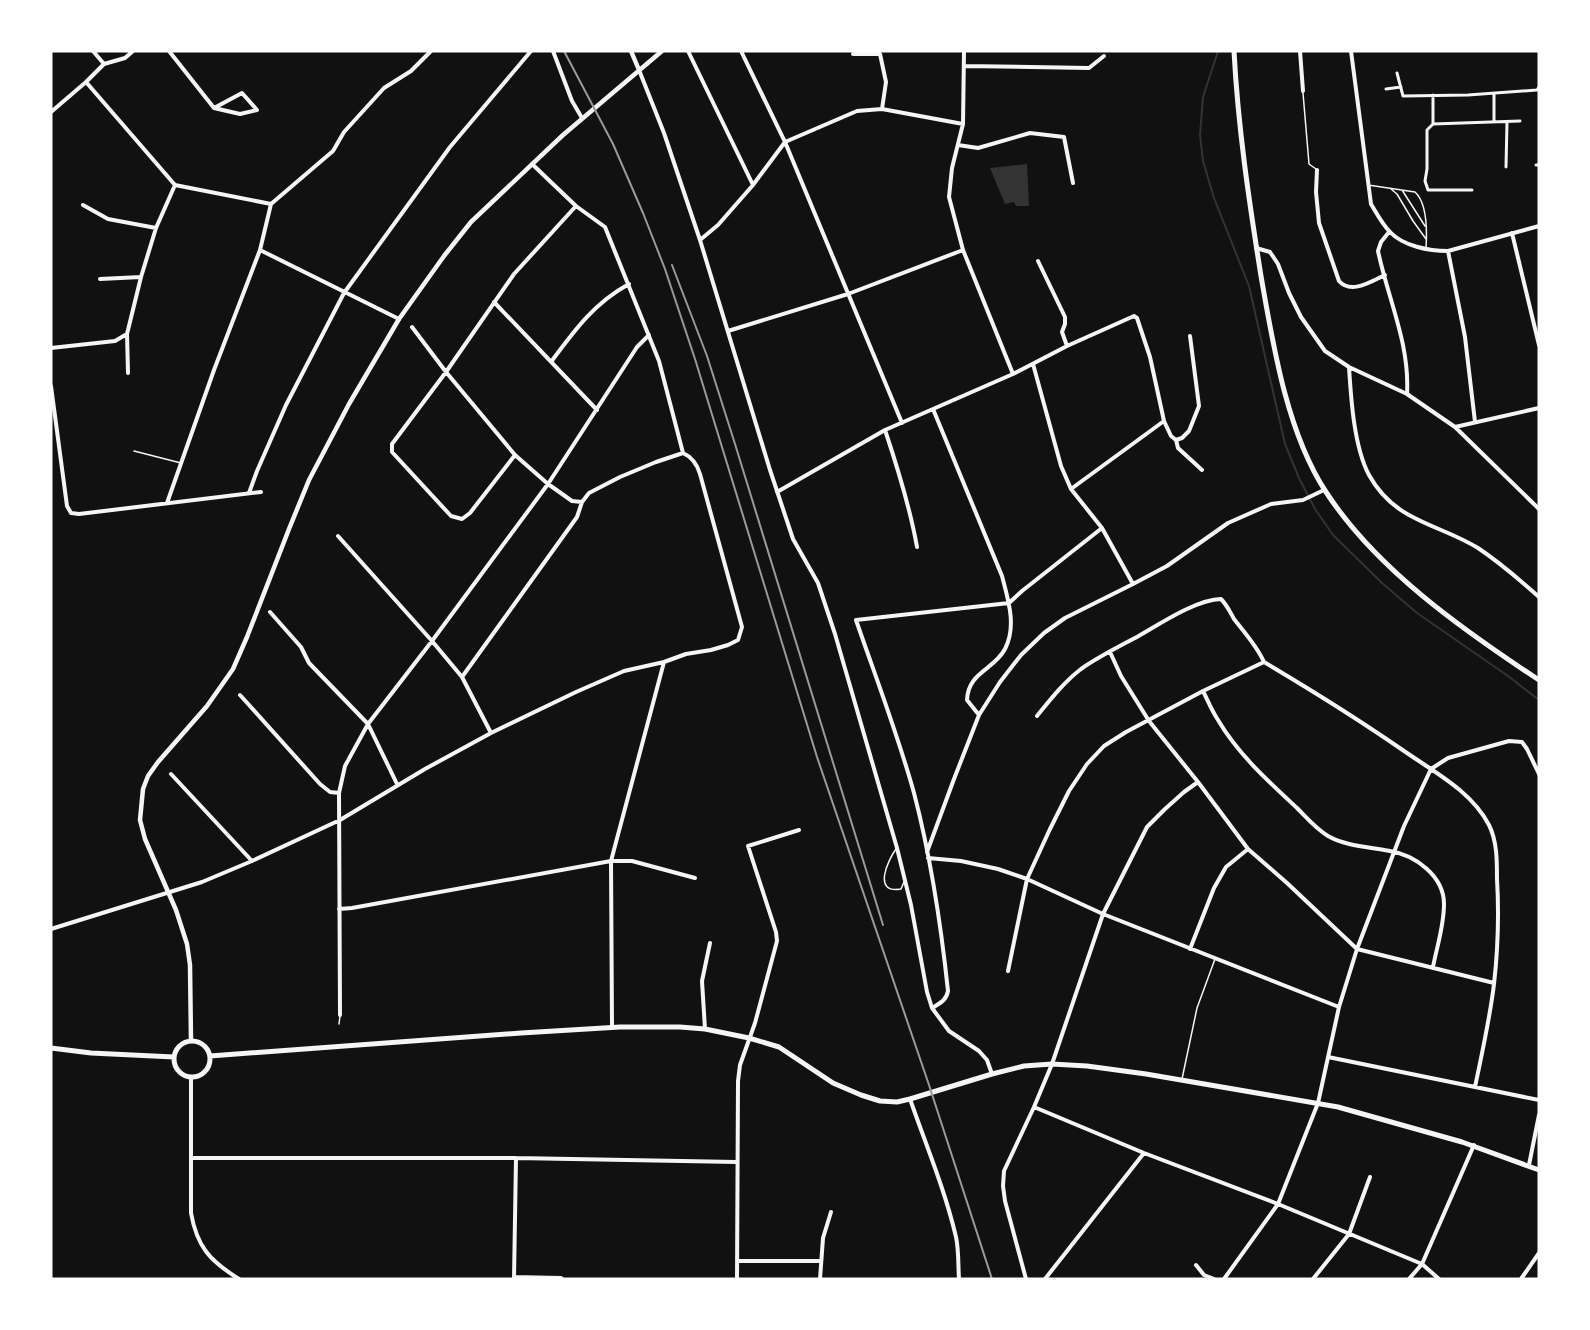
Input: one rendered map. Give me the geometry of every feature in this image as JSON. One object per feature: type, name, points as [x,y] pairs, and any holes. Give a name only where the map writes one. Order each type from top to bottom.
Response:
[{"type":"main road","points":[[1234,51],[1240,137],[1267,313],[1280,375],[1301,443],[1324,490],[1354,530],[1380,558],[1457,623],[1539,680]]},
{"type":"main road","points":[[210,1056],[612,1028],[705,1029],[779,1047],[833,1083],[880,1101],[910,1100],[1024,1066],[1052,1064],[1087,1066],[1338,1107],[1474,1145],[1539,1170]]},
{"type":"main road","points":[[192,1041],[205,1046],[210,1056],[209,1066],[205,1072],[200,1076],[191,1077],[179,1071],[174,1057],[182,1044],[192,1041]]},
{"type":"main road","points":[[51,1048],[91,1053],[174,1057]]},
{"type":"street","points":[[93,51],[104,64]]},
{"type":"street","points":[[51,112],[104,64],[125,57],[133,51]]},
{"type":"street","points":[[169,51],[214,108],[240,114],[257,110],[242,93],[214,108]]},
{"type":"street","points":[[167,503],[260,250],[271,204],[333,151],[344,132],[384,88],[411,71],[431,51]]},
{"type":"street","points":[[249,493],[286,405],[344,293],[450,147],[531,51]]},
{"type":"street","points":[[553,51],[572,101],[582,118]]},
{"type":"street","points":[[631,51],[664,133],[700,240],[793,539],[818,583],[853,694],[897,848],[932,1008],[949,1031],[979,1051],[987,1060],[992,1074]]},
{"type":"street","points":[[192,1041],[190,965],[187,944],[183,928],[142,830],[143,789],[158,762],[207,706],[233,669],[248,637],[309,480],[349,404],[399,319],[471,222],[582,118],[662,51]]},
{"type":"street","points":[[688,51],[753,184]]},
{"type":"street","points":[[741,51],[785,142],[902,423]]},
{"type":"street","points":[[964,51],[963,124],[952,168],[949,197],[963,250],[1013,374]]},
{"type":"street","points":[[1300,51],[1303,91]]},
{"type":"street","points":[[1351,51],[1371,204],[1389,232],[1404,242],[1426,249],[1448,251],[1539,226]]},
{"type":"street","points":[[853,54],[880,54],[886,82],[882,109]]},
{"type":"street","points":[[964,66],[1089,68],[1104,56]]},
{"type":"street","points":[[1397,73],[1403,96],[1494,93],[1537,90],[1539,87]]},
{"type":"street","points":[[86,82],[175,185],[271,204]]},
{"type":"street","points":[[1386,89],[1401,87]]},
{"type":"street","points":[[1494,93],[1494,122]]},
{"type":"street","points":[[1433,95],[1433,124]]},
{"type":"street","points":[[700,240],[718,225],[785,142],[857,111],[882,109],[963,124]]},
{"type":"street","points":[[1472,190],[1428,190],[1425,181],[1427,130],[1433,124],[1520,121]]},
{"type":"street","points":[[1506,166],[1507,122]]},
{"type":"street","points":[[958,146],[978,148],[1030,133],[1064,137],[1073,183]]},
{"type":"street","points":[[532,164],[576,206],[605,227],[659,361],[682,453]]},
{"type":"street","points":[[1317,170],[1316,192],[1319,223],[1340,281],[1343,285],[1353,288],[1385,275]]},
{"type":"street","points":[[128,373],[128,334],[141,278],[156,228],[175,185]]},
{"type":"street","points":[[83,205],[108,219],[156,228]]},
{"type":"street","points":[[514,456],[470,513],[462,519],[451,516],[392,452],[392,444],[446,372],[514,274],[576,206]]},
{"type":"street","points":[[1389,232],[1381,242],[1378,252],[1406,354],[1407,394]]},
{"type":"street","points":[[1512,233],[1539,345]]},
{"type":"street","points":[[1256,248],[1270,252],[1278,264],[1289,294],[1312,335],[1325,351],[1349,367],[1407,394],[1455,427],[1538,506]]},
{"type":"street","points":[[260,250],[399,319]]},
{"type":"street","points":[[728,331],[848,294],[963,250]]},
{"type":"street","points":[[1448,251],[1465,337],[1475,422]]},
{"type":"street","points":[[1038,261],[1065,317],[1062,332],[1067,346]]},
{"type":"street","points":[[100,279],[141,278]]},
{"type":"street","points":[[551,362],[580,323],[613,293],[629,284]]},
{"type":"street","points":[[494,302],[597,410]]},
{"type":"street","points":[[777,492],[885,430],[1013,374],[1067,346],[1134,316],[1137,318],[1150,357],[1164,421],[1171,436],[1176,440],[1178,448],[1202,470]]},
{"type":"street","points":[[412,327],[514,456],[572,501],[582,502]]},
{"type":"street","points":[[51,348],[115,341],[128,334]]},
{"type":"street","points":[[340,1015],[339,793],[345,766],[368,724],[548,484],[638,347],[649,335]]},
{"type":"street","points":[[1176,440],[1182,438],[1189,430],[1199,406],[1190,336]]},
{"type":"street","points":[[1033,364],[1061,466],[1071,489],[1102,528],[1133,585]]},
{"type":"street","points":[[1349,367],[1358,440],[1368,473],[1381,493],[1395,507],[1414,519],[1477,548],[1539,597]]},
{"type":"street","points":[[51,386],[67,506],[71,513],[261,492]]},
{"type":"street","points":[[1455,427],[1539,408]]},
{"type":"street","points":[[933,410],[1002,576],[1009,603],[1010,636],[1004,650],[972,682],[967,691],[967,700],[979,715]]},
{"type":"street","points":[[1071,489],[1164,421]]},
{"type":"street","points":[[885,430],[912,517],[917,547]]},
{"type":"street","points":[[51,929],[202,882],[252,861],[340,820],[397,784],[491,733],[624,671],[664,662],[686,654],[711,650],[738,640],[742,627],[700,474],[694,460],[682,453],[620,477],[589,493],[582,502],[577,517],[462,677]]},
{"type":"street","points":[[927,856],[979,715],[1021,655],[1044,633],[1065,618],[1167,566],[1228,523],[1271,504],[1303,501],[1324,490]]},
{"type":"street","points":[[932,1008],[946,998],[948,991],[937,904],[914,794],[889,713],[856,621],[1009,603],[1102,528]]},
{"type":"street","points":[[339,536],[462,677],[491,733]]},
{"type":"street","points":[[1037,716],[1056,693],[1081,670],[1183,611],[1213,599],[1221,599],[1260,652],[1264,662],[1383,736],[1461,791],[1476,807],[1493,836],[1498,887],[1494,983],[1475,1087]]},
{"type":"street","points":[[270,612],[301,647],[309,663],[368,724],[397,784]]},
{"type":"street","points":[[1110,652],[1121,676],[1149,721],[1248,849],[1357,950],[1494,983]]},
{"type":"street","points":[[612,1028],[611,861],[664,662]]},
{"type":"street","points":[[1008,971],[1027,879],[1069,791],[1087,764],[1104,746],[1126,732],[1264,662]]},
{"type":"street","points":[[1203,692],[1218,720],[1240,751],[1328,836],[1393,851],[1419,862],[1431,873],[1438,884],[1444,902],[1441,932],[1433,968]]},
{"type":"street","points":[[240,695],[320,784],[330,792],[339,793]]},
{"type":"street","points":[[1224,1279],[1278,1204],[1318,1103],[1340,1007],[1357,950],[1393,851],[1431,769],[1448,758],[1509,741],[1522,742],[1539,774]]},
{"type":"street","points":[[171,774],[252,861]]},
{"type":"street","points":[[1026,1279],[1005,1201],[1004,1171],[1052,1064],[1103,915],[1147,827],[1165,808],[1198,782]]},
{"type":"street","points":[[737,1279],[738,1081],[740,1065],[777,941],[748,846],[799,830]]},
{"type":"street","points":[[1190,949],[1214,888],[1226,867],[1248,849]]},
{"type":"street","points":[[927,856],[998,869],[1027,879],[1103,915],[1340,1007]]},
{"type":"street","points":[[339,909],[352,909],[611,861],[632,861],[695,878]]},
{"type":"street","points":[[705,1029],[702,981],[710,943]]},
{"type":"street","points":[[1328,1056],[1539,1100]]},
{"type":"street","points":[[191,1077],[194,1230],[200,1244],[219,1266],[239,1279]]},
{"type":"street","points":[[910,1100],[932,1159],[956,1238],[959,1279]]},
{"type":"street","points":[[1034,1107],[1422,1264],[1439,1279]]},
{"type":"street","points":[[1529,1165],[1539,1115]]},
{"type":"street","points":[[1409,1279],[1422,1264],[1474,1145]]},
{"type":"street","points":[[1045,1279],[1144,1153]]},
{"type":"street","points":[[191,1158],[516,1158],[737,1162]]},
{"type":"street","points":[[516,1158],[514,1278],[562,1279]]},
{"type":"street","points":[[1313,1279],[1349,1234],[1370,1178]]},
{"type":"street","points":[[820,1279],[823,1238],[831,1212]]},
{"type":"street","points":[[1521,1279],[1539,1253]]},
{"type":"street","points":[[738,1261],[820,1261]]},
{"type":"street","points":[[1196,1265],[1204,1275],[1214,1279]]},
{"type":"lane","points":[[1303,91],[1309,164],[1317,170]]},
{"type":"lane","points":[[1368,184],[1415,192],[1420,197],[1424,210],[1426,249]]},
{"type":"lane","points":[[1391,188],[1427,239]]},
{"type":"lane","points":[[1402,190],[1425,227]]},
{"type":"lane","points":[[134,451],[181,463]]},
{"type":"lane","points":[[897,848],[885,870],[885,884],[892,890],[901,889],[904,878]]},
{"type":"lane","points":[[1182,1080],[1197,1008],[1215,958]]},
{"type":"lane","points":[[339,1024],[340,1015]]},
{"type":"shaded area","points":[[1027,164],[1029,206],[1016,206],[1014,202],[1005,204],[990,168]]},
{"type":"waterway","points":[[1218,51],[1203,97],[1200,135],[1203,161],[1214,198],[1249,286],[1285,444],[1299,478],[1315,509],[1333,535],[1382,583],[1417,613],[1539,700]]},
{"type":"railway","points":[[564,51],[613,144],[665,269],[695,359],[817,757],[929,1085],[992,1279]]},
{"type":"railway","points":[[672,265],[707,356],[883,925]]}]
